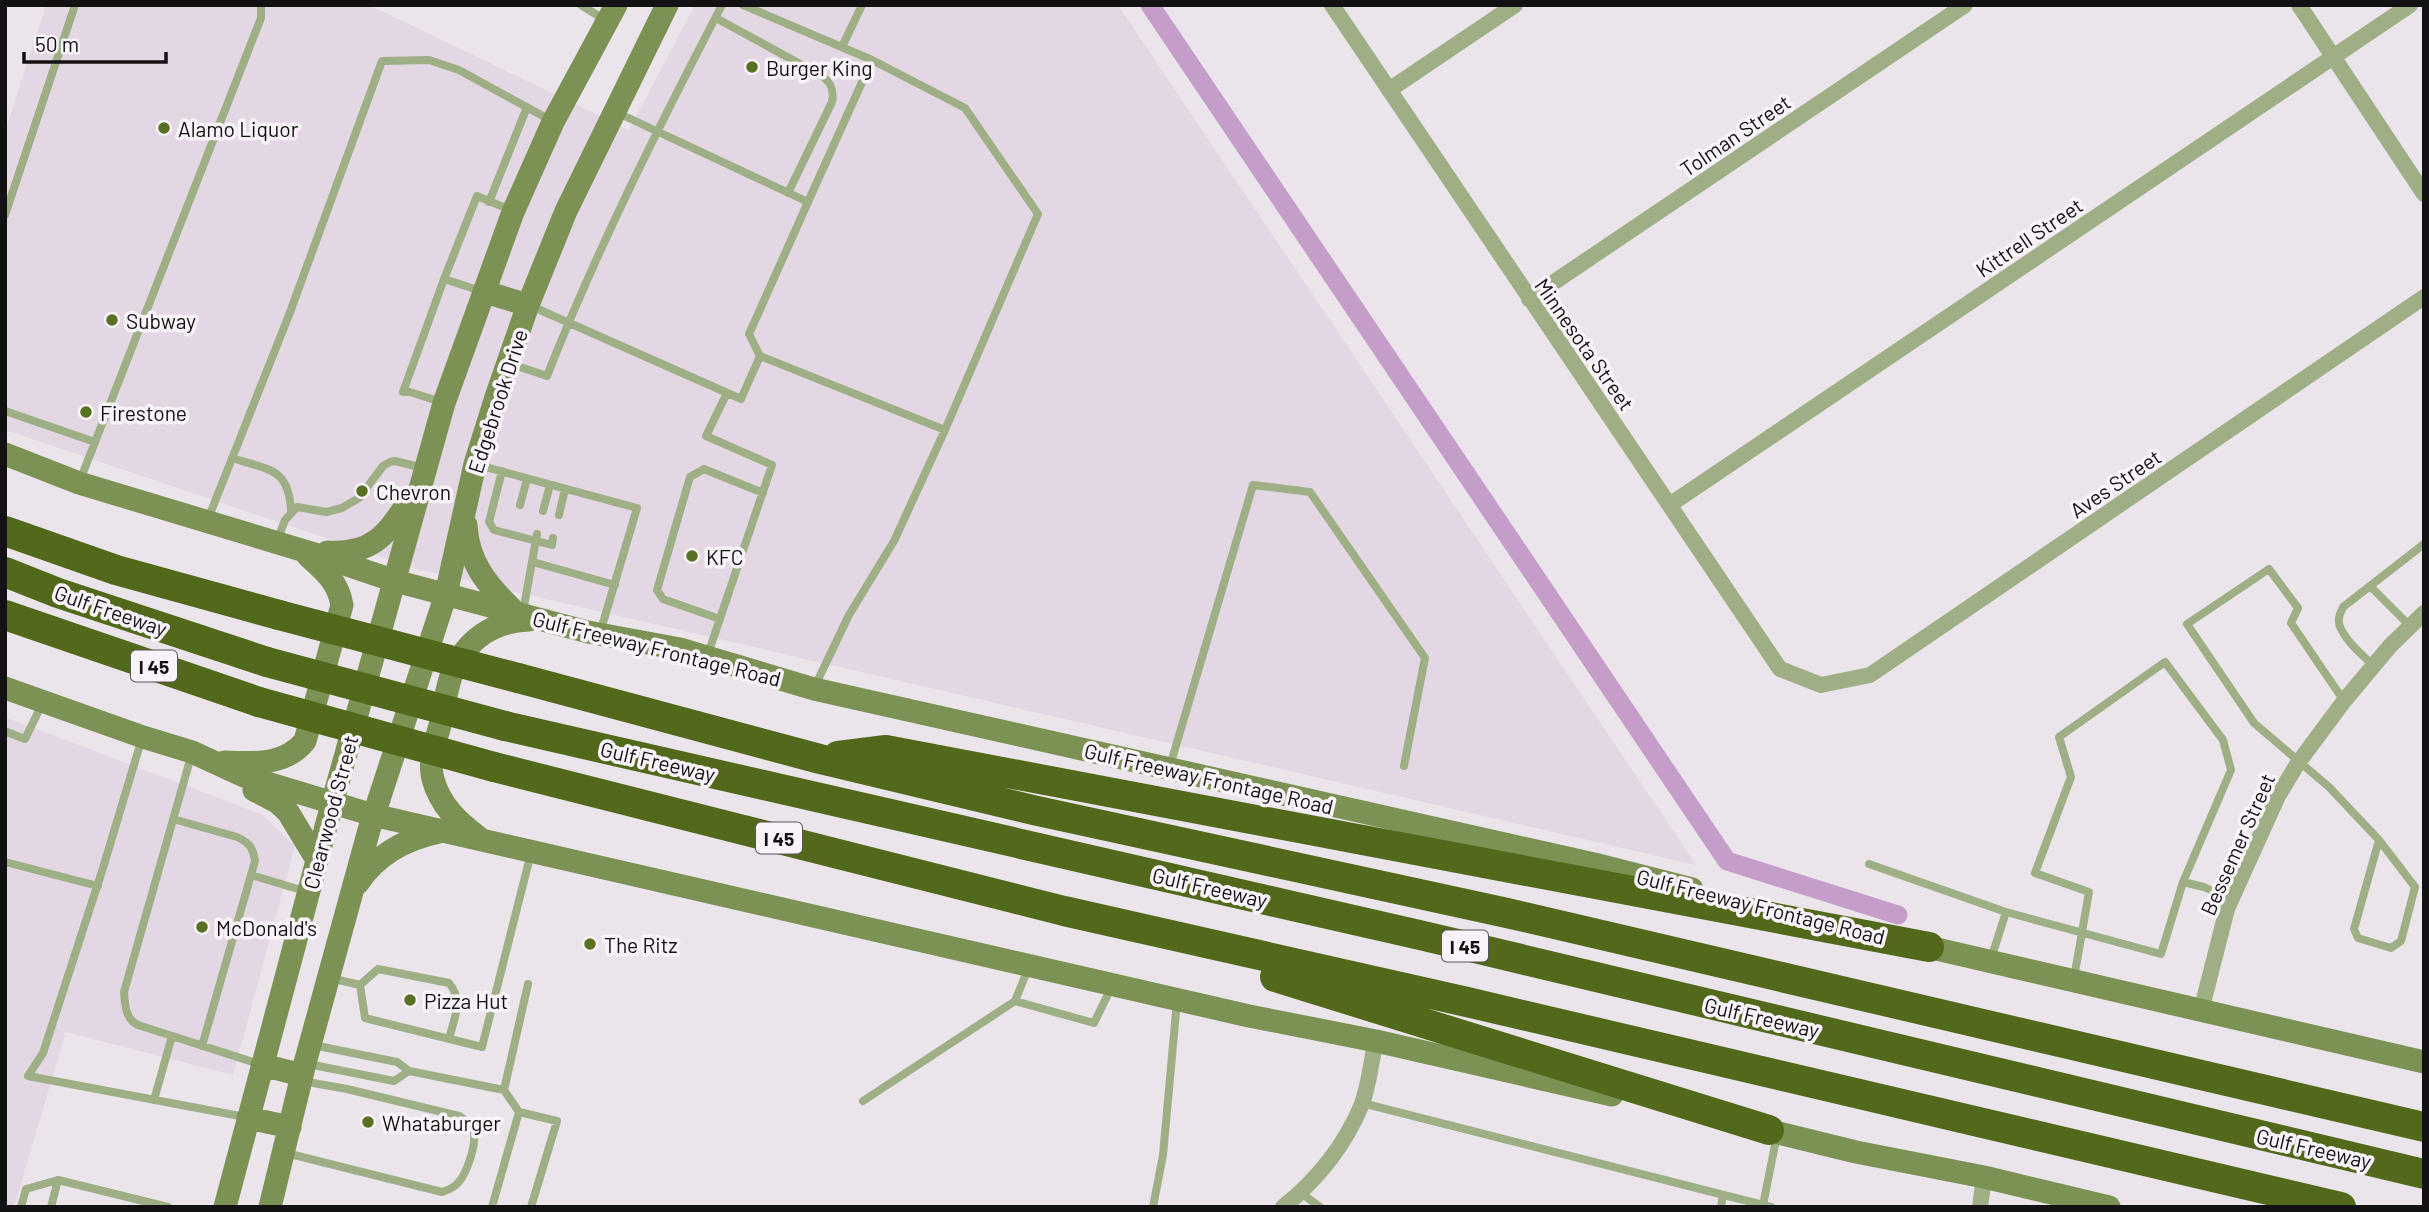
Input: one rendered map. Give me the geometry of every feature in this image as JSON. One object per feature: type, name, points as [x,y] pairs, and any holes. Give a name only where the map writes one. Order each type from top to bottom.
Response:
[{"type":"highway","name":"Gulf Freeway","points":[[5,531],[116,570],[820,759],[1033,810],[1507,913],[2424,1127]]},
{"type":"highway","name":"Gulf Freeway","points":[[5,572],[58,593],[267,662],[505,726],[1410,933],[2424,1174]]},
{"type":"highway","name":"Gulf Freeway","points":[[5,615],[258,702],[494,767],[1064,911],[1467,1002],[2341,1207]]},
{"type":"highway","points":[[820,759],[886,750],[1929,947]]},
{"type":"highway","points":[[1064,911],[1773,1132]]},
{"type":"main road","name":"Edgebrook Drive","points":[[373,815],[446,594],[475,464],[528,304],[566,211],[667,5]]},
{"type":"main road","points":[[395,581],[444,403],[513,212],[554,122],[612,13]]},
{"type":"main road","points":[[485,292],[528,304]]},
{"type":"main road","name":"Gulf Freeway Frontage Road","points":[[5,454],[79,483],[395,581],[600,634],[680,649],[814,689],[1594,864],[1991,962],[2424,1062]]},
{"type":"main road","points":[[302,550],[359,551],[379,540],[424,476]]},
{"type":"main road","points":[[465,509],[467,544],[476,567],[494,591],[526,616],[490,628],[471,642],[454,666],[433,751],[432,776],[441,803],[463,826],[482,840]]},
{"type":"main road","points":[[214,762],[258,763],[282,760],[298,750],[305,741],[342,605],[339,590],[329,575],[302,550]]},
{"type":"main road","name":"Clearwood Street","points":[[225,1207],[331,804],[395,581]]},
{"type":"main road","points":[[5,688],[192,752],[244,776],[373,815],[1177,1000],[1376,1041],[1856,1152],[1984,1177],[2072,1203],[2109,1207]]},
{"type":"main road","points":[[214,762],[233,778],[288,811],[317,860]]},
{"type":"main road","name":"Clearwood Street","points":[[270,1207],[373,815]]},
{"type":"main road","points":[[354,888],[372,865],[396,847],[424,835],[443,831]]},
{"type":"main road","points":[[262,1065],[305,1066]]},
{"type":"main road","points":[[248,1118],[289,1127]]},
{"type":"street","name":"Minnesota Street","points":[[1332,5],[1780,668],[1821,685]]},
{"type":"street","points":[[1389,90],[1515,5]]},
{"type":"street","name":"Tolman Street","points":[[1529,299],[1965,5]]},
{"type":"street","points":[[2298,5],[2424,194]]},
{"type":"street","name":"Kittrell Street","points":[[1671,504],[2410,5]]},
{"type":"street","name":"Aves Street","points":[[1821,685],[1870,675],[2424,297]]},
{"type":"street","name":"Bessemer Street","points":[[2201,1011],[2231,900],[2278,796],[2298,763],[2373,665],[2409,625],[2424,613]]},
{"type":"street","points":[[1283,1207],[1301,1193],[1336,1153],[1362,1103],[1376,1041]]},
{"type":"street","points":[[1980,1207],[1984,1177]]},
{"type":"lane","points":[[5,215],[75,5]]},
{"type":"lane","points":[[79,483],[261,18],[261,5]]},
{"type":"lane","points":[[582,5],[612,13]]},
{"type":"lane","points":[[508,363],[547,376],[568,322],[657,131],[722,5]]},
{"type":"lane","points":[[743,5],[872,60],[965,108],[1038,214],[894,541],[849,615],[814,689]]},
{"type":"lane","points":[[842,47],[858,8]]},
{"type":"lane","points":[[716,18],[827,80],[833,90],[832,102],[788,193]]},
{"type":"lane","points":[[207,522],[289,315],[382,61],[429,60],[459,70],[554,122]]},
{"type":"lane","points":[[872,60],[749,334],[760,356],[945,430]]},
{"type":"lane","points":[[489,202],[527,107]]},
{"type":"lane","points":[[615,111],[808,202]]},
{"type":"lane","points":[[444,403],[403,392],[477,196],[513,212]]},
{"type":"lane","points":[[444,279],[485,292]]},
{"type":"lane","points":[[528,304],[741,399],[760,356]]},
{"type":"lane","points":[[707,658],[772,465],[706,436],[727,393]]},
{"type":"lane","points":[[5,411],[95,442]]},
{"type":"lane","points":[[232,458],[276,473],[286,482],[291,511]]},
{"type":"lane","points":[[277,543],[291,511],[298,507],[326,512],[342,508],[359,498],[383,466],[390,462],[395,461],[424,476]]},
{"type":"lane","points":[[475,464],[637,508],[600,634]]},
{"type":"lane","points":[[720,619],[663,599],[657,590],[690,477],[704,469],[763,493]]},
{"type":"lane","points":[[502,471],[489,522],[494,530],[537,537],[552,545],[553,538]]},
{"type":"lane","points":[[520,505],[527,479]]},
{"type":"lane","points":[[543,511],[550,485]]},
{"type":"lane","points":[[1169,769],[1253,485],[1310,492],[1425,657],[1404,766]]},
{"type":"lane","points":[[559,515],[565,489]]},
{"type":"lane","points":[[526,616],[537,537]]},
{"type":"lane","points":[[2373,665],[2354,648],[2340,627],[2339,618],[2343,607],[2424,544]]},
{"type":"lane","points":[[533,562],[615,585]]},
{"type":"lane","points":[[2344,702],[2291,623],[2298,608],[2269,569],[2187,624],[2254,723],[2329,787],[2379,840],[2415,887],[2401,941],[2392,948],[2358,938],[2354,929],[2379,840]]},
{"type":"lane","points":[[2370,586],[2409,625]]},
{"type":"lane","points":[[1869,864],[2006,912],[2083,932],[2161,954],[2183,882],[2231,770],[2223,740],[2165,662],[2059,737],[2071,777],[2035,873],[2089,892],[2083,932],[2073,981]]},
{"type":"lane","points":[[7,732],[25,739],[43,702]]},
{"type":"lane","points":[[143,737],[43,1053],[28,1076],[248,1118]]},
{"type":"lane","points":[[192,752],[124,992],[126,1011],[134,1023],[262,1065]]},
{"type":"lane","points":[[173,819],[247,842],[253,850],[255,861],[202,1046]]},
{"type":"lane","points":[[360,985],[365,1018],[482,1047],[532,852]]},
{"type":"lane","points":[[5,862],[98,886]]},
{"type":"lane","points":[[251,875],[309,892]]},
{"type":"lane","points":[[2183,882],[2204,887],[2231,900]]},
{"type":"lane","points":[[1991,962],[2006,912]]},
{"type":"lane","points":[[863,1101],[1015,1001],[1029,966]]},
{"type":"lane","points":[[360,985],[378,970],[449,983],[457,992],[458,1001],[449,1039]]},
{"type":"lane","points":[[330,978],[360,985]]},
{"type":"lane","points":[[504,1090],[528,984]]},
{"type":"lane","points":[[1015,1001],[1094,1023],[1112,985]]},
{"type":"lane","points":[[1153,1207],[1163,1156],[1177,1000]]},
{"type":"lane","points":[[153,1100],[172,1036]]},
{"type":"lane","points":[[305,1066],[397,1062],[409,1071],[504,1090],[519,1112],[557,1121],[531,1207]]},
{"type":"lane","points":[[305,1066],[394,1081],[409,1071]]},
{"type":"lane","points":[[283,1153],[442,1192],[451,1189],[464,1174],[474,1140],[474,1129],[468,1121],[459,1116],[347,1089],[305,1066]]},
{"type":"lane","points":[[1362,1103],[1767,1206],[1773,1132]]},
{"type":"lane","points":[[492,1207],[519,1112]]},
{"type":"lane","points":[[51,1207],[58,1180]]},
{"type":"lane","points":[[21,1207],[26,1189],[58,1180],[168,1207]]},
{"type":"lane","points":[[1301,1193],[1320,1207]]},
{"type":"lane","points":[[1721,1207],[1723,1195]]},
{"type":"shaded area","points":[[46,5],[369,5],[629,130],[695,5],[1118,5],[1696,865],[421,570],[5,430],[5,132]]},
{"type":"shaded area","points":[[5,717],[263,815],[295,846],[233,1075],[66,1032],[14,1207],[5,1207]]},
{"type":"waterway","points":[[1150,5],[1727,861],[1898,915]]},
{"type":"place","name":"Burger King","points":[[752,67]]},
{"type":"place","name":"Alamo Liquor","points":[[164,128]]},
{"type":"place","name":"Subway","points":[[112,320]]},
{"type":"place","name":"Firestone","points":[[86,412]]},
{"type":"place","name":"Chevron","points":[[362,491]]},
{"type":"place","name":"KFC","points":[[692,556]]},
{"type":"place","name":"McDonald's","points":[[202,927]]},
{"type":"place","name":"The Ritz","points":[[590,944]]},
{"type":"place","name":"Pizza Hut","points":[[410,1000]]},
{"type":"place","name":"Whataburger","points":[[368,1122]]}]
